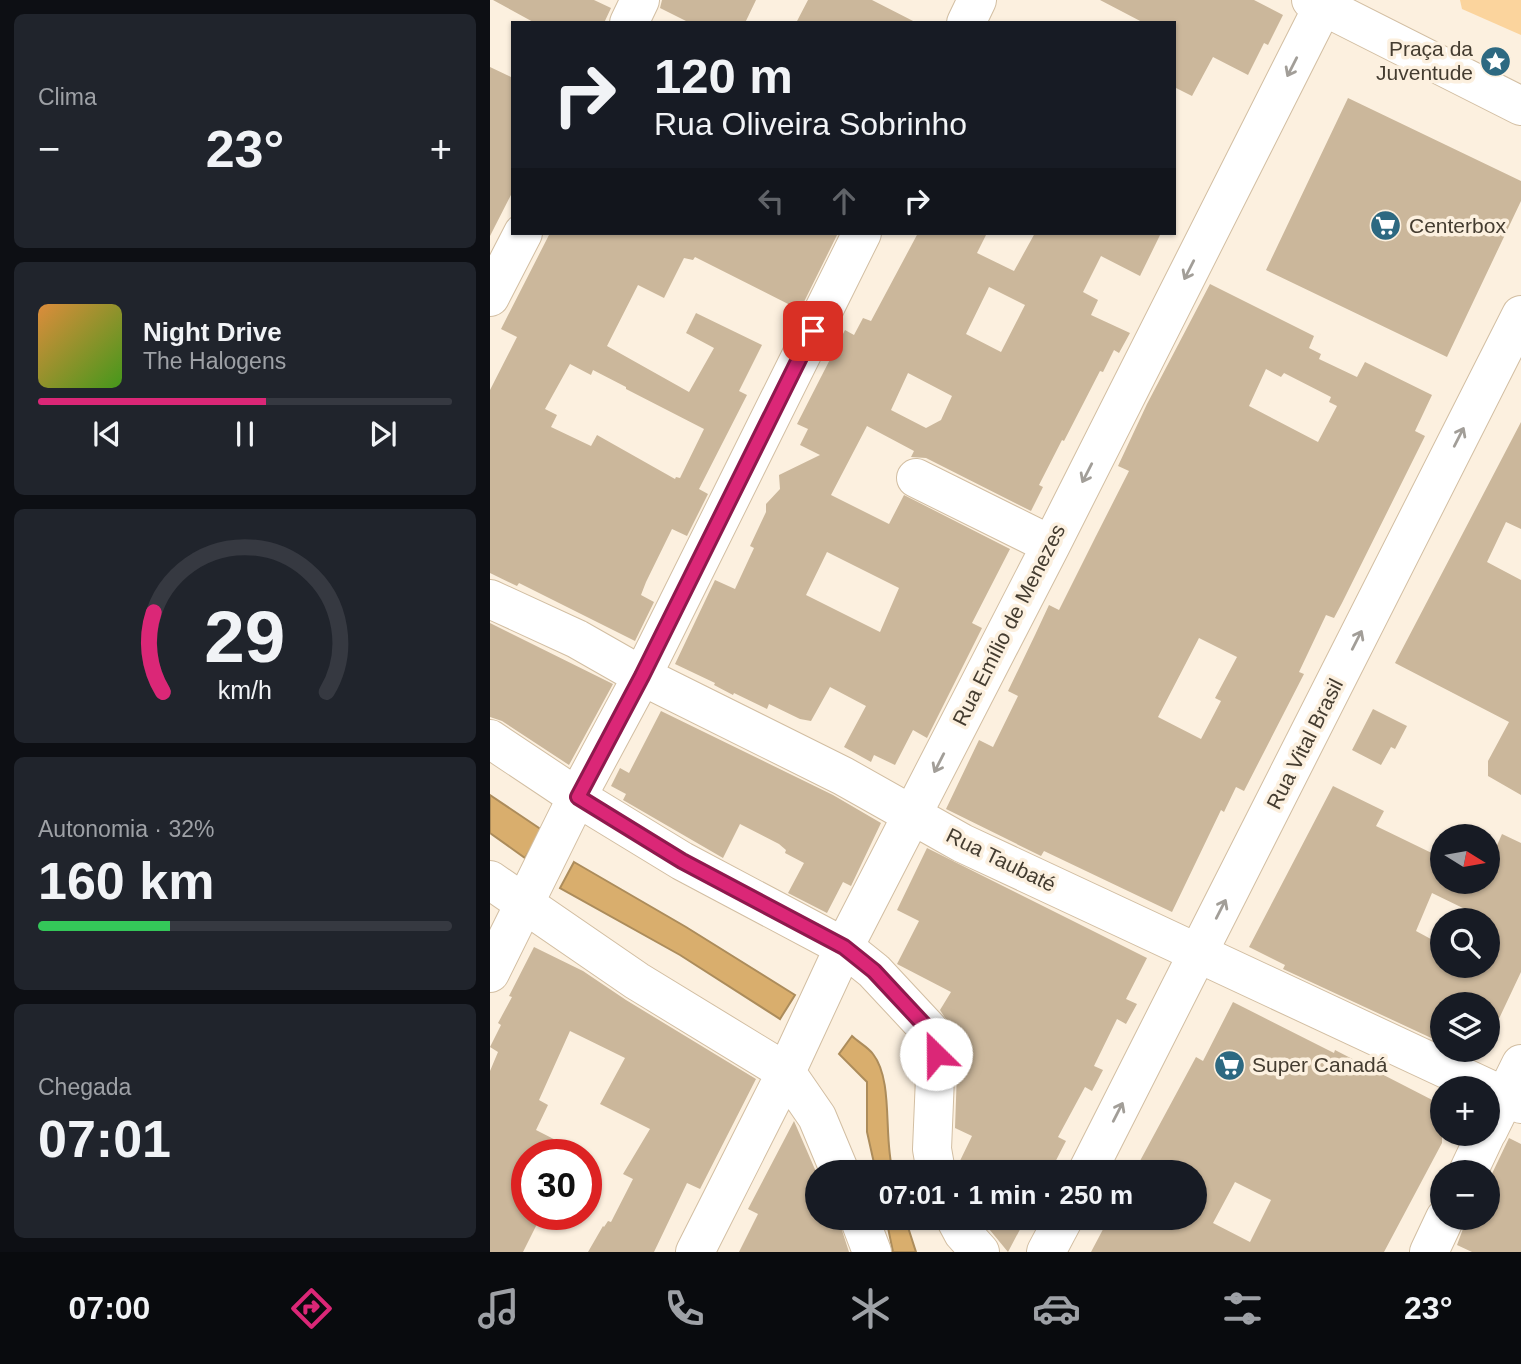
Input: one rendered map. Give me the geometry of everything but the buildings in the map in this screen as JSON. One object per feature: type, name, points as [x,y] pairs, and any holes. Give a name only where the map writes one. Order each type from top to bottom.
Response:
[{"type":"street","points":[[630,21],[640,0]]},
{"type":"street","points":[[967,21],[977,0]]},
{"type":"street","points":[[1320,2],[1521,106]]},
{"type":"street","name":"Rua Emílio de Menezes","points":[[695,1252],[786,1072],[844,947],[1051,545],[1320,2]]},
{"type":"street","points":[[490,297],[522,235]]},
{"type":"street","points":[[490,973],[642,676],[861,235]]},
{"type":"street","name":"Rua Vital Brasil","points":[[1093,1160],[1521,315]]},
{"type":"street","points":[[916,478],[1051,545]]},
{"type":"street","name":"Rua Taubaté","points":[[490,599],[578,639],[642,676],[843,776],[962,843],[1199,954],[1516,1088]]},
{"type":"street","points":[[490,739],[682,861],[844,947],[874,971],[929,1030],[936,1054],[932,1149],[934,1160]]},
{"type":"street","points":[[490,880],[637,981],[786,1072],[817,1117],[835,1160]]},
{"type":"street","points":[[1500,1113],[1516,1088]]},
{"type":"street","points":[[864,1230],[872,1252]]},
{"type":"street","points":[[961,1230],[980,1252]]},
{"type":"street","points":[[1046,1252],[1058,1230]]},
{"type":"street","points":[[1429,1252],[1440,1230]]},
{"type":"shaded area","points":[[1460,0],[1521,0],[1521,35],[1462,9]]},
{"type":"shaded area","points":[[490,795],[542,830],[525,858],[490,833]]},
{"type":"shaded area","points":[[574,862],[795,995],[780,1019],[680,955],[560,888]]},
{"type":"shaded area","points":[[852,1036],[871,1051],[879,1065],[886,1094],[890,1160],[873,1160],[867,1132],[867,1082],[839,1054]]},
{"type":"shaded area","points":[[888,1230],[909,1230],[916,1252],[893,1252]]},
{"type":"place","name":"Praça da Juventude","points":[[1496,61]]},
{"type":"place","name":"Centerbox","points":[[1386,226]]},
{"type":"place","name":"Super Canadá","points":[[1229,1065]]},
{"type":"route","points":[[813,331],[642,676],[578,797],[682,861],[844,947],[874,971],[929,1030],[936,1054]]}]
